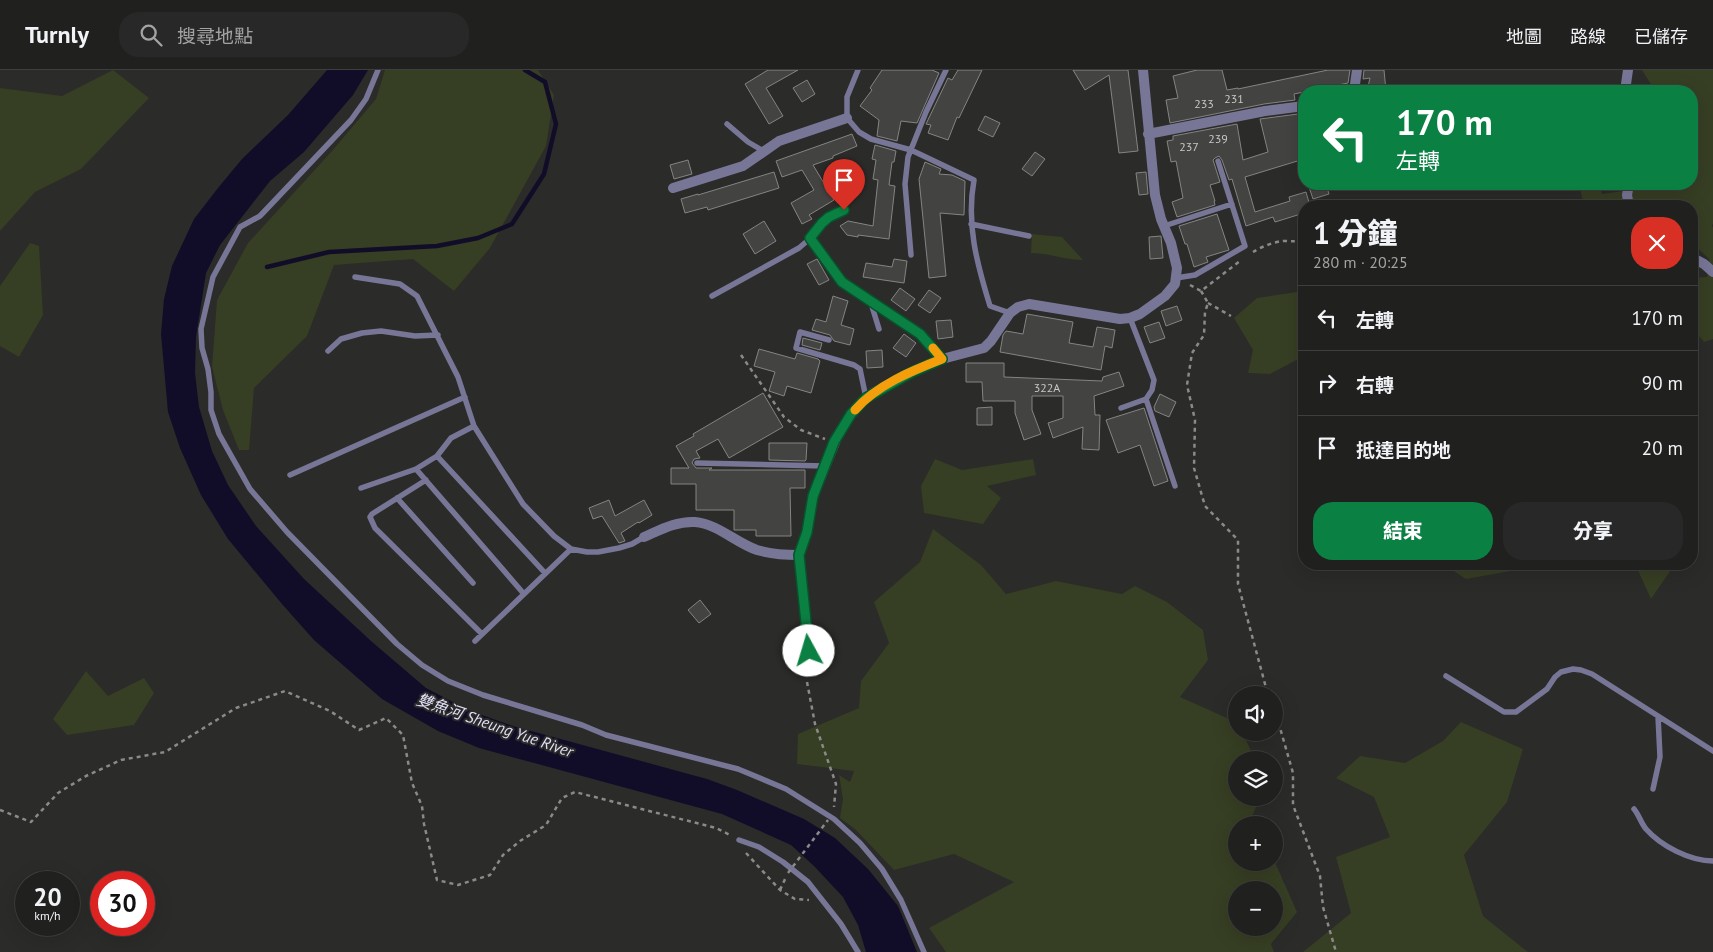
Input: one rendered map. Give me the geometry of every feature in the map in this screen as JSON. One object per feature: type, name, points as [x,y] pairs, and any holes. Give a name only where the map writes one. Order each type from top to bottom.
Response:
[{"type":"street","points":[[805,671],[809,651],[799,555],[807,532],[813,496],[834,442],[851,414],[866,398],[916,370],[942,359],[984,348],[1010,314],[1018,307],[1029,304],[1120,319],[1130,318],[1150,308],[1165,296],[1175,284],[1177,268],[1155,195],[1143,70]]},
{"type":"street","points":[[1355,85],[1358,70]]},
{"type":"street","points":[[1626,85],[1628,70]]},
{"type":"street","points":[[1148,134],[1298,107]]},
{"type":"street","points":[[673,188],[743,166],[779,141],[847,118]]},
{"type":"street","points":[[1698,261],[1713,272]]},
{"type":"street","points":[[644,537],[672,524],[694,522],[711,526],[757,550],[780,555],[799,555]]},
{"type":"lane","points":[[378,70],[366,99],[351,120],[260,216],[240,227],[213,277],[201,329],[202,348],[208,369],[211,410],[219,434],[230,456],[250,488],[287,532],[397,644],[422,665],[448,681],[483,695],[582,725],[606,735],[738,769],[786,789],[842,825],[882,868],[901,900],[924,952]]},
{"type":"lane","points":[[858,70],[847,97],[847,118],[858,132],[871,139],[911,150],[974,180],[971,198],[971,224],[977,264],[990,306],[1010,314]]},
{"type":"lane","points":[[911,255],[905,184],[908,157],[926,112],[946,70]]},
{"type":"lane","points":[[727,124],[748,142],[765,152]]},
{"type":"lane","points":[[1176,278],[1195,275],[1246,246],[1218,161]]},
{"type":"lane","points":[[1164,226],[1232,204]]},
{"type":"lane","points":[[712,296],[799,248],[829,217],[844,210]]},
{"type":"lane","points":[[971,224],[1029,236]]},
{"type":"lane","points":[[810,238],[842,282],[920,334],[942,359]]},
{"type":"lane","points":[[355,277],[400,284],[418,296],[458,377],[474,426],[523,504],[554,536],[571,549],[587,552],[598,552],[632,544],[644,537]]},
{"type":"lane","points":[[870,300],[879,329]]},
{"type":"lane","points":[[1121,408],[1146,399],[1152,390],[1154,380],[1130,318]]},
{"type":"lane","points":[[328,351],[341,339],[362,333],[381,331],[416,336],[438,335]]},
{"type":"lane","points":[[828,340],[800,332],[796,348],[854,365],[860,369],[866,398]]},
{"type":"lane","points":[[290,476],[465,397]]},
{"type":"lane","points":[[1146,399],[1175,486]]},
{"type":"lane","points":[[361,488],[416,469],[437,456],[450,438],[474,426]]},
{"type":"lane","points":[[437,456],[545,572]]},
{"type":"lane","points":[[697,463],[824,466]]},
{"type":"lane","points":[[416,469],[524,594]]},
{"type":"lane","points":[[426,480],[370,517],[375,528],[482,634]]},
{"type":"lane","points":[[397,498],[473,583]]},
{"type":"lane","points":[[475,641],[571,549]]},
{"type":"lane","points":[[1446,676],[1504,712],[1511,713],[1516,712],[1542,693],[1561,672],[1573,669],[1581,670],[1592,674],[1713,751]]},
{"type":"lane","points":[[1653,789],[1660,758],[1658,716]]},
{"type":"lane","points":[[1634,809],[1644,827],[1652,836],[1675,850],[1698,859],[1713,861]]},
{"type":"lane","points":[[739,840],[758,847],[783,862],[808,882],[841,924],[858,952]]},
{"type":"path","points":[[1248,256],[1271,244],[1298,241]]},
{"type":"path","points":[[1201,291],[1241,261]]},
{"type":"path","points":[[1176,278],[1201,291],[1208,303],[1230,316]]},
{"type":"path","points":[[1208,303],[1205,312],[1204,335],[1192,353],[1187,385],[1195,420],[1194,468],[1204,506],[1238,540],[1238,584],[1266,686]]},
{"type":"path","points":[[741,355],[786,419],[802,430],[834,442]]},
{"type":"path","points":[[780,890],[788,873],[829,818],[836,803],[836,784],[815,724],[805,671]]},
{"type":"path","points":[[0,810],[31,822],[58,793],[86,776],[121,760],[164,752],[236,708],[285,691],[330,711],[359,730],[386,718],[403,735],[412,783],[422,806],[424,824],[437,880],[458,885],[490,875],[504,855],[520,841],[546,825],[562,798],[575,792],[716,828],[739,840],[742,850],[780,890],[795,899],[809,899],[814,902]]},
{"type":"path","points":[[1283,738],[1293,773],[1293,805],[1320,876],[1323,908],[1336,952]]},
{"type":"green space","points":[[113,70],[149,98],[81,169],[35,192],[0,231],[0,88],[62,96]]},
{"type":"green space","points":[[385,70],[538,70],[554,95],[546,146],[490,248],[454,291],[413,259],[334,265],[307,336],[254,388],[249,450],[239,450],[223,410],[212,367],[217,300],[248,243],[332,151],[376,99]]},
{"type":"green space","points":[[1642,70],[1713,70],[1713,339],[1704,342],[1698,335],[1698,278],[1707,277],[1709,259],[1698,249],[1698,200],[1583,200],[1580,190],[1601,190],[1602,194],[1623,190],[1698,190],[1698,85],[1651,85]]},
{"type":"green space","points":[[1032,234],[1062,237],[1083,260],[1031,253]]},
{"type":"green space","points":[[30,243],[39,246],[43,315],[19,357],[0,346],[0,286]]},
{"type":"green space","points":[[1298,292],[1298,359],[1270,374],[1248,373],[1253,350],[1234,318],[1257,298]]},
{"type":"green space","points":[[935,459],[962,470],[1033,459],[1036,475],[987,486],[1001,498],[983,524],[924,513],[921,486]]},
{"type":"green space","points":[[933,529],[981,565],[1006,594],[1056,581],[1122,594],[1135,586],[1167,602],[1203,630],[1208,660],[1180,697],[1228,718],[1228,741],[1247,741],[1251,751],[1228,751],[1228,806],[1257,806],[1252,816],[1228,816],[1228,871],[1279,871],[1297,912],[1283,929],[1283,881],[1228,881],[1228,936],[1278,936],[1271,944],[1274,952],[946,952],[929,928],[1014,882],[954,854],[894,870],[855,829],[840,818],[843,799],[839,775],[850,782],[854,771],[797,764],[798,734],[859,708],[861,681],[889,643],[874,602],[920,562]]},
{"type":"green space","points":[[1452,570],[1517,570],[1466,579]]},
{"type":"green space","points":[[1638,570],[1671,570],[1651,599]]},
{"type":"green space","points":[[86,671],[108,696],[144,678],[154,693],[134,725],[67,735],[53,719]]},
{"type":"green space","points":[[1461,722],[1523,749],[1507,802],[1464,855],[1483,916],[1528,952],[1303,952],[1351,913],[1336,857],[1390,837],[1374,797],[1336,778],[1360,756],[1405,763],[1443,741]]},
{"type":"water","name":"雙魚河 Sheung Yue River","points":[[327,70],[368,70],[353,95],[304,152],[270,181],[220,245],[206,273],[196,337],[195,373],[199,407],[212,451],[228,485],[256,526],[304,579],[371,641],[426,688],[468,710],[513,726],[707,779],[804,819],[835,838],[868,869],[898,906],[917,952],[866,952],[858,925],[843,897],[791,845],[722,814],[479,748],[438,731],[382,699],[314,640],[228,539],[201,495],[180,448],[168,412],[161,334],[164,299],[172,266],[194,219],[242,159],[288,115]]},
{"type":"building","points":[[768,70],[798,70],[766,88],[783,116],[769,124],[745,84]]},
{"type":"building","points":[[882,70],[932,70],[939,73],[917,123],[901,121],[897,141],[877,136],[879,120],[860,106],[872,90],[870,88]]},
{"type":"building","points":[[958,70],[982,70],[959,118],[957,117],[948,140],[928,133],[931,125],[926,124],[948,78],[952,80]]},
{"type":"building","points":[[1073,70],[1128,70],[1138,151],[1119,153],[1109,75],[1085,90]]},
{"type":"building","points":[[1197,70],[1222,70],[1227,90],[1328,70],[1350,70],[1348,83],[1338,85],[1298,85],[1298,93],[1294,94],[1295,100],[1264,104],[1170,123],[1166,100],[1178,98],[1173,76]]},
{"type":"building","points":[[1364,70],[1384,70],[1385,85],[1368,85],[1370,78],[1363,79]]},
{"type":"building","points":[[807,80],[815,94],[802,102],[793,88]]},
{"type":"building","points":[[1298,114],[1298,161],[1245,177],[1255,212],[1290,201],[1289,197],[1306,192],[1308,200],[1298,200],[1298,215],[1275,222],[1273,217],[1246,226],[1232,179],[1229,180],[1219,156],[1213,160],[1220,182],[1210,185],[1215,205],[1177,217],[1172,202],[1183,198],[1176,161],[1171,162],[1167,141],[1173,140],[1173,136],[1237,124],[1243,160],[1268,152],[1260,119]]},
{"type":"building","points":[[985,116],[1000,123],[993,137],[978,130]]},
{"type":"building","points":[[852,134],[857,146],[833,156],[833,158],[813,165],[834,200],[809,215],[812,219],[802,224],[791,203],[814,190],[802,170],[782,177],[776,161]]},
{"type":"building","points":[[875,145],[896,151],[894,162],[892,162],[889,185],[895,186],[889,239],[847,235],[840,226],[848,221],[873,226],[878,180],[873,179],[876,160],[872,159]]},
{"type":"building","points":[[1035,152],[1045,159],[1032,176],[1022,169]]},
{"type":"building","points":[[688,160],[692,174],[674,179],[670,165]]},
{"type":"building","points":[[925,162],[941,169],[939,174],[952,175],[965,181],[964,215],[940,213],[946,276],[929,278],[919,179]]},
{"type":"building","points":[[774,172],[779,188],[708,210],[707,207],[685,213],[681,199]]},
{"type":"building","points":[[1146,172],[1148,194],[1139,195],[1136,173]]},
{"type":"building","points":[[1310,190],[1328,190],[1329,194],[1313,199]]},
{"type":"building","points":[[1217,214],[1229,250],[1206,257],[1208,262],[1194,267],[1179,226]]},
{"type":"building","points":[[764,221],[776,241],[755,254],[743,234]]},
{"type":"building","points":[[1161,236],[1163,258],[1150,259],[1149,237]]},
{"type":"building","points":[[817,259],[829,280],[819,285],[807,264]]},
{"type":"building","points":[[894,259],[907,261],[904,283],[863,277],[866,263],[892,267]]},
{"type":"building","points":[[900,288],[915,299],[906,311],[891,300]]},
{"type":"building","points":[[929,290],[941,298],[930,313],[918,305]]},
{"type":"building","points":[[833,296],[848,301],[841,325],[854,329],[850,345],[834,341],[830,335],[812,330],[816,319],[826,322]]},
{"type":"building","points":[[1177,306],[1182,320],[1166,326],[1161,311]]},
{"type":"building","points":[[1027,314],[1073,322],[1069,343],[1093,347],[1097,327],[1115,330],[1112,348],[1105,346],[1101,370],[1000,352],[1003,335],[1006,331],[1023,334]]},
{"type":"building","points":[[951,320],[953,337],[938,339],[936,321]]},
{"type":"building","points":[[1159,322],[1165,338],[1150,343],[1144,327]]},
{"type":"building","points":[[904,334],[916,343],[906,357],[893,348]]},
{"type":"building","points":[[803,338],[822,343],[820,350],[802,345]]},
{"type":"building","points":[[759,349],[795,359],[797,353],[818,359],[820,361],[811,393],[787,386],[784,396],[769,391],[775,372],[754,366]]},
{"type":"building","points":[[882,350],[883,367],[867,368],[866,351]]},
{"type":"building","points":[[966,363],[1004,363],[1004,377],[1102,381],[1103,377],[1119,372],[1124,386],[1094,396],[1095,415],[1100,415],[1099,450],[1082,449],[1083,427],[1053,438],[1048,423],[1063,418],[1063,396],[1032,396],[1032,410],[1041,434],[1024,440],[1015,413],[1015,401],[983,401],[982,382],[966,382]]},
{"type":"building","points":[[763,393],[783,427],[729,458],[718,439],[696,451],[700,458],[694,459],[692,463],[696,468],[712,468],[709,470],[805,470],[805,488],[790,488],[791,536],[756,536],[756,530],[734,530],[734,510],[696,510],[696,484],[671,484],[671,468],[689,468],[676,446]]},
{"type":"building","points":[[1160,394],[1176,402],[1169,417],[1155,411],[1154,407]]},
{"type":"building","points":[[992,407],[992,425],[977,425],[977,408]]},
{"type":"building","points":[[1144,408],[1168,481],[1154,486],[1140,445],[1118,453],[1106,420]]},
{"type":"building","points":[[769,443],[807,443],[806,460],[769,460]]},
{"type":"building","points":[[609,500],[615,516],[644,500],[652,515],[621,533],[625,541],[619,543],[602,516],[593,519],[589,508]]},
{"type":"building","points":[[700,600],[711,614],[699,623],[688,610]]},
{"type":"waterway","points":[[267,267],[329,252],[437,246],[478,238],[512,224],[544,174],[556,124],[545,82],[525,70]]},
{"type":"slow traffic","points":[[855,410],[866,398],[881,388],[942,359],[933,348]]},
{"type":"route","points":[[809,651],[799,555],[807,532],[813,496],[834,442],[851,414],[866,398],[910,373],[942,359],[920,334],[842,282],[810,238],[829,217],[844,210]]}]
